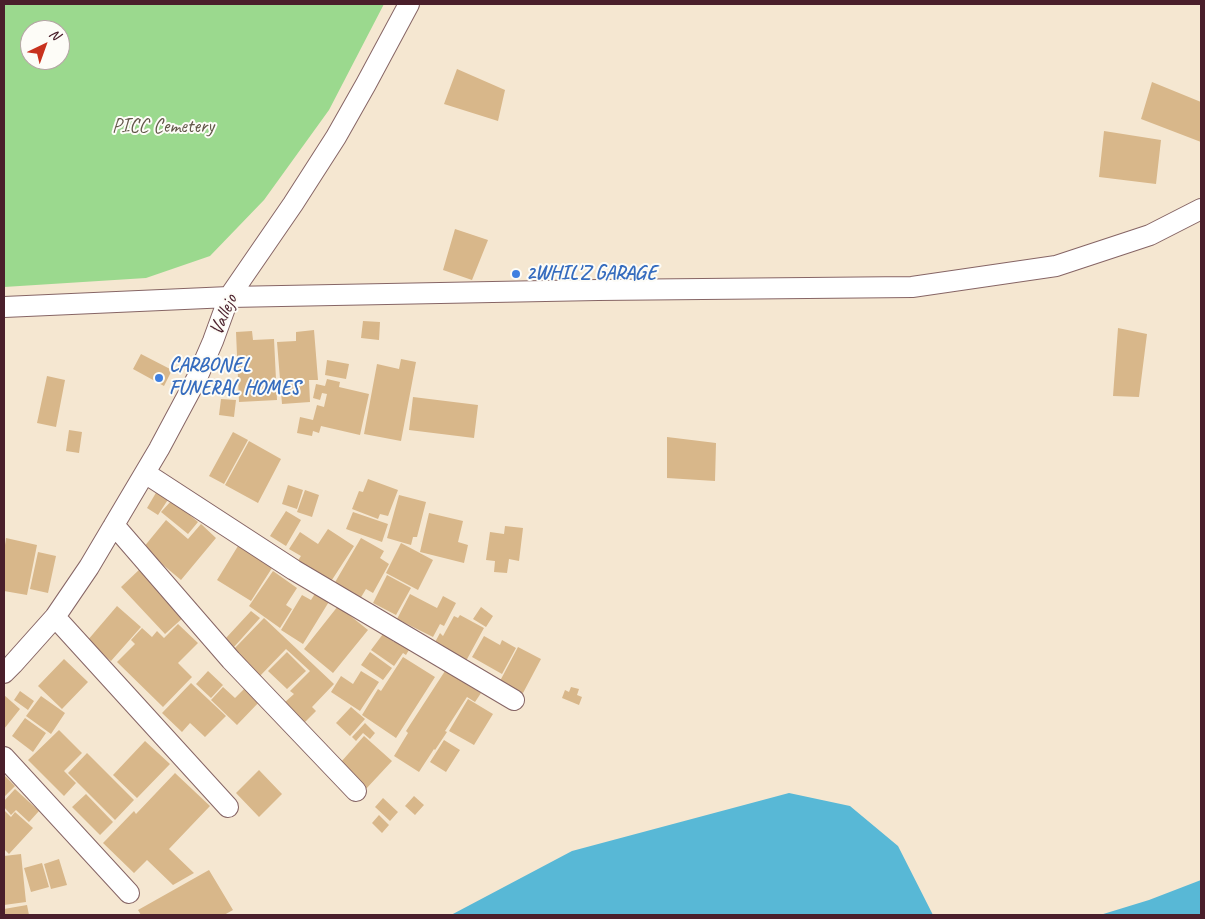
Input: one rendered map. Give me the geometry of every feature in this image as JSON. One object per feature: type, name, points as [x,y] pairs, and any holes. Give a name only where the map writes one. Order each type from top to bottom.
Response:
[{"type":"street","name":"Vallejo","points":[[4,673],[56,617],[89,567],[159,449],[197,378],[230,297],[336,138],[409,4]]},
{"type":"street","points":[[4,307],[230,297],[598,290],[912,287],[1056,266],[1150,235],[1201,210]]},
{"type":"street","points":[[145,473],[294,570],[514,700]]},
{"type":"street","points":[[114,525],[231,660],[356,791]]},
{"type":"street","points":[[56,617],[228,807]]},
{"type":"street","points":[[4,757],[129,892]]},
{"type":"green space","name":"PICC Cemetery","points":[[4,4],[384,4],[329,110],[264,200],[210,256],[146,278],[4,287]]},
{"type":"water","points":[[789,793],[850,806],[898,846],[933,915],[451,915],[572,851]]},
{"type":"water","points":[[1201,880],[1201,915],[1100,915],[1149,900]]},
{"type":"building","points":[[457,69],[505,90],[498,121],[444,104]]},
{"type":"building","points":[[1152,82],[1201,102],[1201,142],[1141,119]]},
{"type":"building","points":[[1104,131],[1161,140],[1156,184],[1099,177]]},
{"type":"building","points":[[455,229],[488,240],[472,280],[443,270]]},
{"type":"building","points":[[363,321],[380,322],[379,340],[361,338]]},
{"type":"building","points":[[1118,328],[1147,334],[1139,397],[1113,396]]},
{"type":"building","points":[[314,330],[318,380],[309,380],[310,402],[282,404],[277,342],[296,341],[296,332]]},
{"type":"building","points":[[252,331],[253,340],[274,339],[277,400],[239,402],[236,332]]},
{"type":"building","name":"CARBONEL FUNERAL HOMES","points":[[141,354],[172,370],[164,386],[133,369]]},
{"type":"building","points":[[401,359],[416,362],[401,441],[364,434],[377,364],[399,369]]},
{"type":"building","points":[[327,360],[349,364],[346,379],[325,375]]},
{"type":"building","points":[[47,376],[65,380],[56,427],[37,423]]},
{"type":"building","points":[[327,379],[340,382],[339,387],[369,394],[360,435],[321,426],[319,433],[313,431],[312,436],[297,433],[300,417],[313,420],[317,405],[324,407],[327,394],[322,393],[320,400],[313,398],[316,384],[325,386]]},
{"type":"building","points":[[413,397],[478,405],[474,438],[409,430]]},
{"type":"building","points":[[221,399],[236,400],[234,417],[219,415]]},
{"type":"building","points":[[69,430],[82,432],[79,453],[66,451]]},
{"type":"building","points":[[233,432],[248,440],[224,484],[209,476]]},
{"type":"building","points":[[667,437],[716,443],[715,481],[667,478]]},
{"type":"building","points":[[249,441],[281,459],[258,503],[225,485]]},
{"type":"building","points":[[368,479],[398,490],[388,516],[380,514],[378,519],[352,509],[359,491],[363,492]]},
{"type":"building","points":[[288,485],[303,490],[297,509],[282,504]]},
{"type":"building","points":[[305,490],[319,495],[312,517],[297,512]]},
{"type":"building","points":[[157,491],[169,498],[158,515],[147,508]]},
{"type":"building","points":[[399,495],[426,502],[417,537],[413,537],[411,545],[387,538]]},
{"type":"building","points":[[172,500],[198,522],[188,534],[161,512]]},
{"type":"building","points":[[286,511],[301,520],[286,546],[270,536]]},
{"type":"building","points":[[353,512],[388,524],[382,542],[346,529]]},
{"type":"building","points":[[429,513],[463,521],[458,542],[468,545],[464,563],[420,552]]},
{"type":"building","points":[[166,520],[188,539],[201,524],[216,538],[181,580],[143,548]]},
{"type":"building","points":[[505,526],[523,528],[519,561],[509,559],[507,573],[494,572],[495,561],[486,560],[490,532],[504,534]]},
{"type":"building","points":[[328,529],[354,546],[330,583],[297,562],[301,556],[289,549],[300,532],[318,544]]},
{"type":"building","points":[[6,538],[37,545],[27,595],[4,591]]},
{"type":"building","points":[[361,538],[384,551],[380,558],[389,564],[373,593],[366,589],[360,599],[334,584]]},
{"type":"building","points":[[401,543],[433,560],[418,590],[386,573]]},
{"type":"building","points":[[238,546],[272,568],[251,601],[217,580]]},
{"type":"building","points":[[38,552],[56,556],[48,593],[30,589]]},
{"type":"building","points":[[141,568],[185,616],[165,634],[121,587]]},
{"type":"building","points":[[273,571],[297,588],[286,605],[292,609],[280,628],[249,606]]},
{"type":"building","points":[[387,575],[411,588],[396,615],[373,603]]},
{"type":"building","points":[[316,592],[330,600],[303,644],[281,630],[302,595],[311,600]]},
{"type":"building","points":[[410,594],[437,608],[443,596],[456,603],[444,626],[440,624],[433,637],[397,619]]},
{"type":"building","points":[[117,606],[141,627],[111,661],[87,641]]},
{"type":"building","points":[[338,606],[368,630],[333,673],[304,649]]},
{"type":"building","points":[[481,607],[493,616],[486,627],[473,619]]},
{"type":"building","points":[[251,611],[260,618],[234,647],[226,638]]},
{"type":"building","points":[[460,615],[484,628],[466,661],[434,644],[440,633],[443,636],[454,616],[458,618]]},
{"type":"building","points":[[264,618],[334,684],[312,707],[316,711],[305,722],[284,703],[294,694],[290,691],[310,671],[286,649],[259,677],[232,651]]},
{"type":"building","points":[[178,624],[198,643],[178,663],[192,677],[163,707],[117,662],[135,644],[131,640],[142,628],[152,637],[157,631],[164,638]]},
{"type":"building","points":[[383,634],[394,642],[396,638],[410,648],[406,655],[403,653],[394,666],[371,650]]},
{"type":"building","points":[[484,636],[500,645],[502,640],[516,648],[502,674],[472,657]]},
{"type":"building","points":[[518,647],[541,659],[523,693],[500,681]]},
{"type":"building","points":[[287,652],[306,671],[287,689],[268,671]]},
{"type":"building","points":[[370,652],[392,668],[383,680],[361,665]]},
{"type":"building","points":[[403,657],[435,677],[396,738],[362,715],[378,689],[381,691]]},
{"type":"building","points":[[64,659],[88,682],[62,709],[38,686]]},
{"type":"building","points":[[208,671],[223,685],[211,698],[196,684]]},
{"type":"building","points":[[361,671],[379,682],[360,711],[331,692],[341,676],[353,684]]},
{"type":"building","points":[[445,671],[481,693],[475,702],[467,697],[445,731],[447,732],[419,772],[394,756],[408,733],[406,731]]},
{"type":"building","points":[[191,683],[226,716],[205,737],[190,723],[182,732],[162,713]]},
{"type":"building","points":[[223,687],[235,698],[246,687],[261,700],[237,725],[211,700]]},
{"type":"building","points":[[571,687],[579,689],[577,695],[582,697],[579,705],[562,698],[565,690],[569,692]]},
{"type":"building","points":[[20,691],[34,701],[28,710],[14,700]]},
{"type":"building","points":[[4,695],[20,709],[4,729]]},
{"type":"building","points":[[41,696],[65,713],[51,734],[26,716]]},
{"type":"building","points":[[468,699],[493,714],[474,745],[449,731]]},
{"type":"building","points":[[351,707],[365,719],[350,736],[336,723]]},
{"type":"building","points":[[25,718],[46,733],[33,752],[12,736]]},
{"type":"building","points":[[365,723],[375,733],[370,739],[363,733],[356,741],[352,737]]},
{"type":"building","points":[[59,730],[82,753],[64,771],[76,783],[64,796],[28,760]]},
{"type":"building","points":[[364,736],[392,761],[365,790],[358,783],[360,780],[341,762]]},
{"type":"building","points":[[444,740],[460,750],[446,772],[430,762]]},
{"type":"building","points":[[145,741],[170,764],[137,798],[113,775]]},
{"type":"building","points":[[87,753],[134,800],[115,820],[68,773]]},
{"type":"building","points":[[259,770],[282,794],[259,817],[236,793]]},
{"type":"building","points":[[175,773],[210,806],[169,849],[194,873],[173,885],[147,860],[134,873],[103,843],[134,811],[136,814]]},
{"type":"building","points":[[4,775],[15,786],[4,797]]},
{"type":"building","points":[[15,789],[39,811],[29,822],[16,810],[11,815],[4,807],[4,801]]},
{"type":"building","points":[[86,794],[113,822],[100,835],[72,807]]},
{"type":"building","points":[[414,796],[424,805],[415,815],[405,806]]},
{"type":"building","points":[[383,798],[398,812],[390,821],[375,807]]},
{"type":"building","points":[[4,810],[11,817],[15,812],[33,828],[9,854],[4,849]]},
{"type":"building","points":[[379,815],[389,825],[382,833],[372,823]]},
{"type":"building","points":[[21,854],[26,902],[4,905],[4,856]]},
{"type":"building","points":[[59,859],[67,885],[51,889],[44,864]]},
{"type":"building","points":[[42,863],[49,887],[31,892],[24,868]]},
{"type":"building","points":[[209,870],[233,910],[224,915],[141,915],[138,910]]},
{"type":"building","points":[[27,905],[29,915],[4,915],[4,909]]},
{"type":"place","name":"2WHIL'Z GARAGE","points":[[516,274]]},
{"type":"place","name":"CARBONEL FUNERAL HOMES","points":[[159,378]]}]
